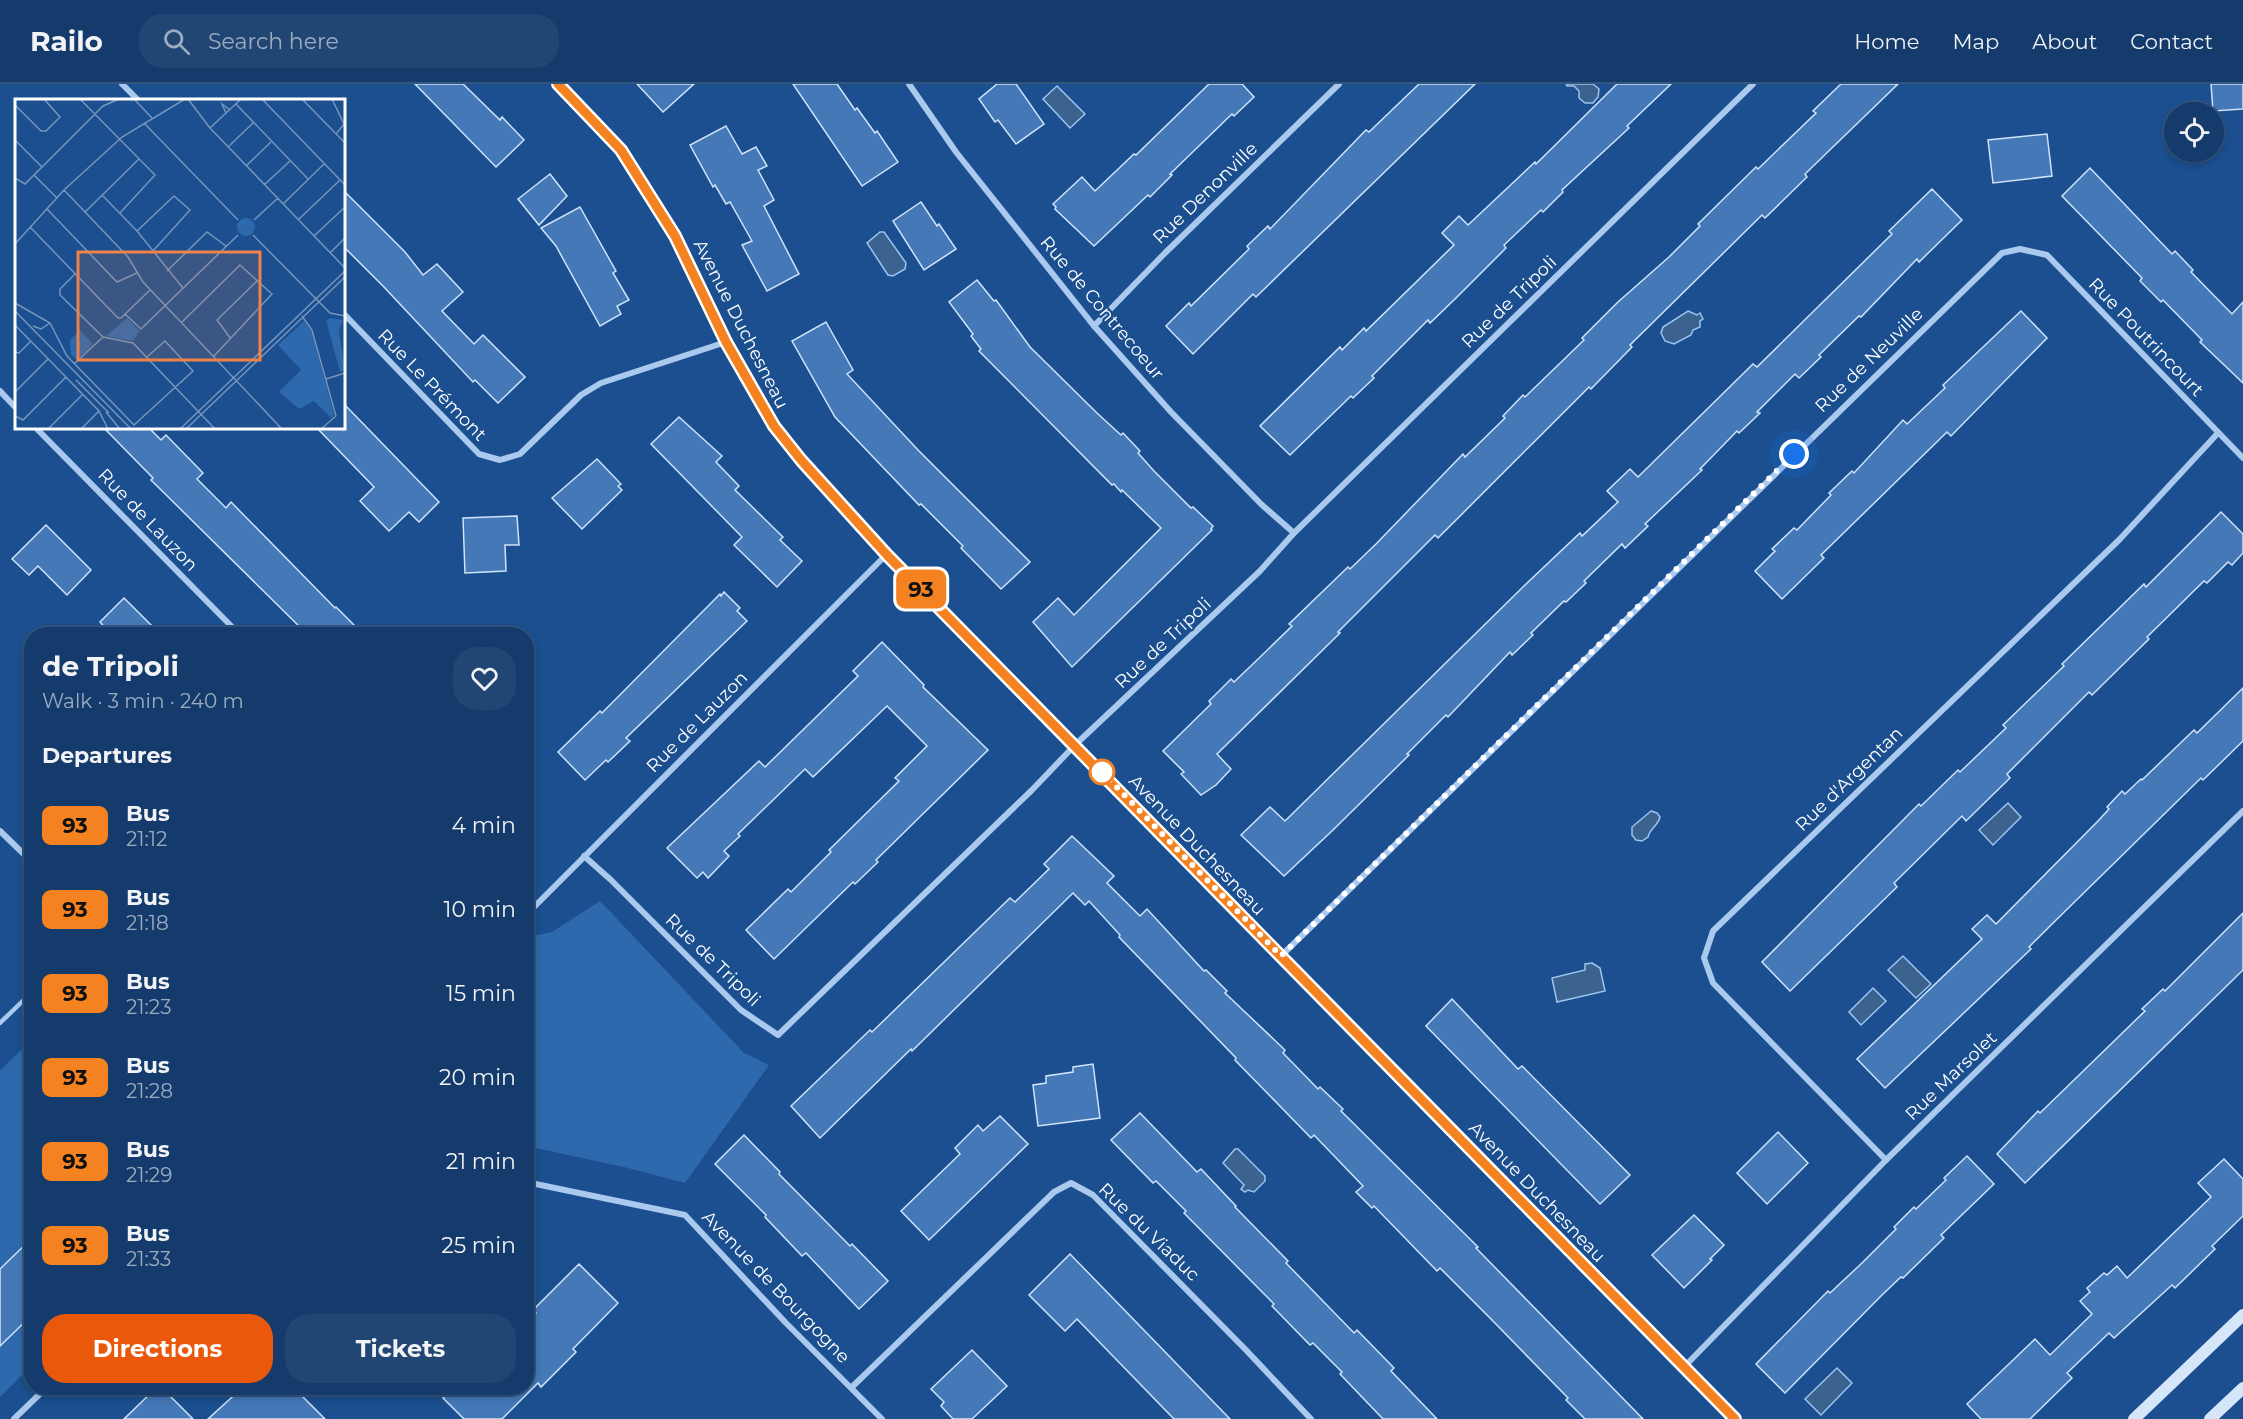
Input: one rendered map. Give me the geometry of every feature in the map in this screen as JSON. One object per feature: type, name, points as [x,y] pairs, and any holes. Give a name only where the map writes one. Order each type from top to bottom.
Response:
[{"type":"street","points":[[122,84],[137,99]]},
{"type":"street","name":"Avenue Duchesneau","points":[[558,84],[621,150],[675,236],[726,342],[774,426],[801,460],[887,555],[1735,1419]]},
{"type":"street","name":"Rue de Contrecoeur","points":[[909,84],[956,152],[1094,326],[1171,412],[1261,504],[1294,533]]},
{"type":"street","name":"Rue Denonville","points":[[1094,326],[1165,253],[1339,84]]},
{"type":"street","name":"Rue de Tripoli","points":[[584,856],[741,1010],[778,1035],[1032,790],[1075,745],[1260,571],[1294,533],[1753,84]]},
{"type":"street","name":"Rue Poutrincourt","points":[[2020,249],[2047,255],[2243,458]]},
{"type":"street","name":"Rue de Neuville","points":[[1281,956],[1979,273],[2002,253],[2020,249]]},
{"type":"street","name":"Rue Le Prémont","points":[[345,315],[479,454],[500,460],[520,454],[581,395],[601,382],[726,342]]},
{"type":"street","points":[[0,391],[15,407]]},
{"type":"street","name":"Rue de Lauzon","points":[[37,429],[232,627]]},
{"type":"street","name":"Rue d'Argentan","points":[[1886,1160],[1713,982],[1704,958],[1713,931],[2119,540],[2218,433]]},
{"type":"street","name":"Rue de Lauzon","points":[[534,907],[887,555]]},
{"type":"street","name":"Rue Marsolet","points":[[1683,1368],[1886,1160],[2243,811]]},
{"type":"street","points":[[0,831],[24,854]]},
{"type":"street","name":"Rue du Viaduc","points":[[852,1387],[1054,1192],[1071,1182],[1093,1195],[1245,1348],[1311,1419]]},
{"type":"street","name":"Avenue de Bourgogne","points":[[534,1184],[685,1215],[785,1322],[882,1419]]},
{"type":"street","points":[[2134,1419],[2243,1315]]},
{"type":"street","points":[[2210,1419],[2243,1388]]},
{"type":"street","points":[[14,1419],[39,1395]]},
{"type":"lane","points":[[0,1023],[24,1000]]},
{"type":"shaded area","points":[[1566,84],[1593,84],[1599,89],[1598,97],[1593,103],[1585,103],[1579,98],[1579,91],[1574,86]]},
{"type":"shaded area","points":[[1057,86],[1085,114],[1070,128],[1043,99]]},
{"type":"shaded area","points":[[880,232],[884,232],[906,263],[905,269],[893,276],[888,275],[867,243]]},
{"type":"shaded area","points":[[1688,311],[1697,315],[1700,313],[1703,319],[1700,321],[1700,327],[1674,344],[1665,341],[1661,333],[1663,327]]},
{"type":"shaded area","points":[[2008,803],[2021,817],[1993,845],[1979,830]]},
{"type":"shaded area","points":[[1651,811],[1657,813],[1659,820],[1648,837],[1642,841],[1636,840],[1632,835],[1632,827]]},
{"type":"shaded area","points":[[600,901],[744,1053],[769,1065],[685,1183],[534,1148],[534,936],[552,932]]},
{"type":"shaded area","points":[[1903,956],[1931,984],[1916,998],[1888,970]]},
{"type":"shaded area","points":[[1592,963],[1600,968],[1605,991],[1557,1002],[1552,978],[1585,970],[1585,964]]},
{"type":"shaded area","points":[[1873,988],[1886,1001],[1861,1025],[1849,1012]]},
{"type":"shaded area","points":[[21,1050],[24,1053],[24,1373],[0,1397],[0,1071]]},
{"type":"shaded area","points":[[1235,1149],[1238,1149],[1265,1176],[1265,1181],[1254,1192],[1248,1190],[1245,1192],[1241,1189],[1244,1185],[1223,1163]]},
{"type":"shaded area","points":[[1837,1368],[1852,1383],[1821,1415],[1805,1399]]},
{"type":"building","points":[[415,84],[463,84],[500,120],[502,117],[524,140],[496,167]]},
{"type":"building","points":[[637,84],[694,84],[663,112]]},
{"type":"building","points":[[793,84],[837,84],[855,110],[857,108],[875,133],[877,131],[898,162],[862,186]]},
{"type":"building","points":[[997,84],[1016,84],[1044,124],[1016,144],[998,120],[995,122],[979,99]]},
{"type":"building","points":[[1209,84],[1242,84],[1254,97],[1234,116],[1232,114],[1170,174],[1172,175],[1150,197],[1148,195],[1094,246],[1055,209],[1053,204],[1082,177],[1095,191],[1134,154],[1136,155]]},
{"type":"building","points":[[1419,84],[1475,84],[1256,297],[1253,294],[1193,354],[1166,326],[1189,303],[1191,306],[1249,249],[1247,246],[1268,226],[1270,229],[1366,130],[1369,132]]},
{"type":"building","points":[[1617,84],[1671,84],[1627,126],[1629,128],[1562,190],[1563,192],[1543,212],[1541,210],[1504,245],[1506,248],[1455,299],[1430,323],[1428,320],[1372,376],[1374,378],[1353,398],[1351,396],[1290,455],[1260,426],[1340,347],[1342,350],[1364,328],[1366,331],[1454,245],[1442,233],[1459,216],[1468,225],[1535,162],[1536,164]]},
{"type":"building","points":[[1841,84],[1898,84],[1805,174],[1807,177],[1765,218],[1762,215],[1630,345],[1632,347],[1591,389],[1589,387],[1438,538],[1435,535],[1338,632],[1340,633],[1217,754],[1231,769],[1216,785],[1201,795],[1181,774],[1184,772],[1163,751],[1211,704],[1209,701],[1231,679],[1234,682],[1292,626],[1289,624],[1348,567],[1350,569],[1376,544],[1463,454],[1465,457],[1505,418],[1503,416],[1523,395],[1525,397],[1584,340],[1582,338],[1618,302],[1669,257],[1700,226],[1698,224],[1756,167],[1758,169],[1816,113],[1813,111]]},
{"type":"building","points":[[2211,84],[2243,84],[2243,109],[2224,110],[2224,102],[2212,102]]},
{"type":"building","points":[[726,126],[742,154],[756,147],[767,166],[758,170],[774,200],[764,206],[799,274],[767,291],[742,245],[752,241],[730,202],[726,204],[715,185],[713,187],[690,145]]},
{"type":"building","points":[[2047,134],[2052,176],[1993,183],[1988,140]]},
{"type":"building","points":[[2090,168],[2172,254],[2175,251],[2193,270],[2191,272],[2232,314],[2243,302],[2243,383],[2200,342],[2202,340],[2163,300],[2161,302],[2140,281],[2142,278],[2062,196]]},
{"type":"building","points":[[550,174],[567,196],[539,225],[518,199]]},
{"type":"building","points":[[1932,189],[1962,220],[1919,262],[1917,259],[1861,317],[1859,316],[1819,355],[1821,357],[1799,378],[1795,374],[1757,412],[1760,413],[1739,433],[1737,431],[1700,469],[1702,470],[1645,524],[1648,526],[1625,548],[1622,544],[1584,581],[1586,583],[1531,633],[1533,635],[1512,655],[1510,652],[1448,717],[1446,715],[1407,754],[1409,755],[1284,876],[1241,835],[1270,807],[1285,821],[1526,584],[1580,533],[1582,536],[1618,502],[1607,491],[1630,469],[1638,477],[1753,364],[1757,367],[1892,234],[1889,231]]},
{"type":"building","points":[[345,192],[405,252],[423,275],[437,264],[463,292],[442,311],[474,344],[483,335],[525,377],[498,403],[475,380],[473,382],[345,248]]},
{"type":"building","points":[[921,202],[956,249],[924,270],[893,221]]},
{"type":"building","points":[[580,207],[616,271],[613,273],[629,300],[617,306],[621,314],[600,326],[556,246],[541,228]]},
{"type":"building","points":[[977,280],[994,301],[996,300],[1030,347],[1098,414],[1121,435],[1123,433],[1154,471],[1191,508],[1193,507],[1213,526],[1212,530],[1072,667],[1033,622],[1058,598],[1074,615],[1161,528],[1122,490],[1121,492],[1114,484],[1112,485],[979,351],[981,349],[971,336],[973,334],[949,302]]},
{"type":"building","points":[[2021,311],[2047,338],[1951,436],[1947,432],[1821,555],[1824,558],[1782,599],[1755,571],[1775,551],[1772,549],[1794,528],[1797,530],[1831,495],[1829,493],[1852,471],[1854,473],[1903,420],[1907,424],[1945,388],[1943,385]]},
{"type":"building","points":[[826,322],[853,370],[847,374],[918,450],[1030,562],[1001,589],[961,548],[963,546],[921,504],[919,505],[835,417],[792,341]]},
{"type":"building","points":[[345,405],[439,502],[419,522],[409,512],[389,531],[360,501],[374,487],[318,429],[345,429]]},
{"type":"building","points":[[679,417],[722,456],[716,462],[739,486],[735,490],[783,537],[780,540],[802,561],[777,587],[734,545],[742,537],[651,444]]},
{"type":"building","points":[[105,429],[150,429],[161,440],[166,435],[203,473],[197,479],[226,508],[231,502],[356,627],[300,627],[151,480],[153,478]]},
{"type":"building","points":[[597,459],[621,484],[618,486],[622,490],[582,529],[552,498]]},
{"type":"building","points":[[2221,512],[2243,534],[2243,553],[2232,565],[2228,562],[2207,583],[2204,581],[2092,695],[2089,692],[2007,774],[2010,778],[1966,821],[1962,816],[1894,883],[1897,887],[1790,991],[1762,962],[1919,804],[1921,806],[1958,770],[1960,772],[2006,728],[2003,725],[2064,666],[2062,664],[2144,584],[2146,587]]},
{"type":"building","points":[[517,516],[519,545],[505,545],[506,571],[465,573],[463,518]]},
{"type":"building","points":[[46,525],[91,570],[67,595],[38,566],[29,575],[12,559]]},
{"type":"building","points":[[724,592],[740,608],[737,611],[747,621],[626,738],[630,741],[585,780],[558,752],[600,711],[602,713]]},
{"type":"building","points":[[124,598],[153,627],[105,627],[100,622]]},
{"type":"building","points":[[882,642],[924,685],[923,687],[988,750],[876,860],[878,862],[855,884],[853,882],[774,959],[746,930],[788,889],[791,892],[831,852],[829,850],[899,781],[895,778],[927,746],[887,706],[813,777],[805,769],[738,834],[740,836],[724,851],[729,856],[708,878],[703,872],[697,878],[667,848],[759,761],[765,767],[858,676],[853,671]]},
{"type":"building","points":[[2243,688],[2243,741],[2203,780],[2201,778],[2029,947],[2031,949],[1885,1088],[1857,1059],[1982,939],[1972,929],[1987,915],[1996,924],[2098,821],[2122,791],[2125,794],[2142,780],[2194,730],[2197,733]]},
{"type":"building","points":[[1072,836],[1114,876],[1107,883],[1140,916],[1147,909],[1204,971],[1206,970],[1227,991],[1225,993],[1285,1050],[1283,1053],[1318,1089],[1320,1087],[1343,1109],[1341,1111],[1478,1247],[1476,1248],[1643,1419],[1585,1419],[1566,1400],[1568,1398],[1440,1268],[1437,1271],[1374,1206],[1372,1208],[1356,1192],[1363,1186],[1314,1135],[1311,1138],[1235,1060],[1236,1058],[1119,937],[1120,935],[1089,901],[1085,905],[1073,893],[820,1138],[791,1106],[870,1030],[872,1032],[1010,898],[1015,902],[1049,869],[1044,864]]},
{"type":"building","points":[[2243,913],[2243,970],[2025,1183],[1997,1154],[2038,1111],[2040,1113],[2145,1011],[2142,1009],[2163,989],[2165,991]]},
{"type":"building","points":[[1452,999],[1518,1069],[1522,1066],[1630,1175],[1600,1204],[1426,1026]]},
{"type":"building","points":[[1093,1064],[1100,1118],[1038,1126],[1033,1085],[1046,1083],[1046,1076],[1073,1072],[1073,1067]]},
{"type":"building","points":[[1140,1113],[1197,1172],[1201,1169],[1288,1261],[1286,1263],[1354,1333],[1357,1330],[1394,1368],[1391,1371],[1437,1419],[1383,1419],[1340,1374],[1342,1372],[1313,1343],[1310,1345],[1272,1306],[1274,1304],[1184,1213],[1186,1211],[1156,1181],[1153,1183],[1111,1140]]},
{"type":"building","points":[[1000,1116],[1028,1144],[929,1240],[901,1211],[960,1154],[955,1148],[978,1125],[983,1131]]},
{"type":"building","points":[[1778,1132],[1808,1163],[1767,1204],[1737,1173]]},
{"type":"building","points":[[744,1135],[850,1246],[852,1244],[888,1281],[859,1309],[806,1253],[802,1256],[765,1217],[766,1215],[715,1164]]},
{"type":"building","points":[[1967,1156],[1994,1184],[1941,1235],[1944,1238],[1882,1295],[1785,1393],[1756,1364],[1828,1291],[1830,1293],[1862,1263],[1896,1229],[1894,1227],[1946,1180],[1944,1178]]},
{"type":"building","points":[[2224,1159],[2243,1179],[2243,1216],[2212,1246],[2215,1249],[2175,1288],[2172,1285],[2114,1338],[2109,1333],[2067,1373],[2072,1378],[2030,1419],[1981,1419],[1967,1404],[2035,1339],[2050,1355],[2092,1314],[2080,1301],[2090,1292],[2087,1288],[2104,1273],[2107,1275],[2117,1266],[2127,1278],[2211,1197],[2198,1183]]},
{"type":"building","points":[[1694,1215],[1724,1245],[1684,1288],[1652,1255]]},
{"type":"building","points":[[24,1246],[24,1323],[0,1346],[0,1269]]},
{"type":"building","points":[[1070,1254],[1230,1419],[1174,1419],[1077,1319],[1065,1331],[1029,1295]]},
{"type":"building","points":[[579,1264],[618,1303],[573,1349],[576,1352],[541,1387],[538,1383],[534,1387],[534,1315],[536,1313],[534,1309]]},
{"type":"building","points":[[972,1350],[1007,1386],[972,1419],[953,1419],[941,1406],[944,1402],[931,1389]]},
{"type":"building","points":[[149,1395],[169,1395],[193,1419],[124,1419]]},
{"type":"building","points":[[234,1395],[301,1395],[325,1419],[208,1419]]},
{"type":"building","points":[[446,1395],[526,1395],[502,1419],[464,1419],[443,1398]]},
{"type":"bus line","name":"93","points":[[558,84],[621,150],[675,236],[726,342],[774,426],[801,460],[887,555],[1735,1419]]},
{"type":"route","points":[[1102,772],[1281,956],[1794,454]]}]
